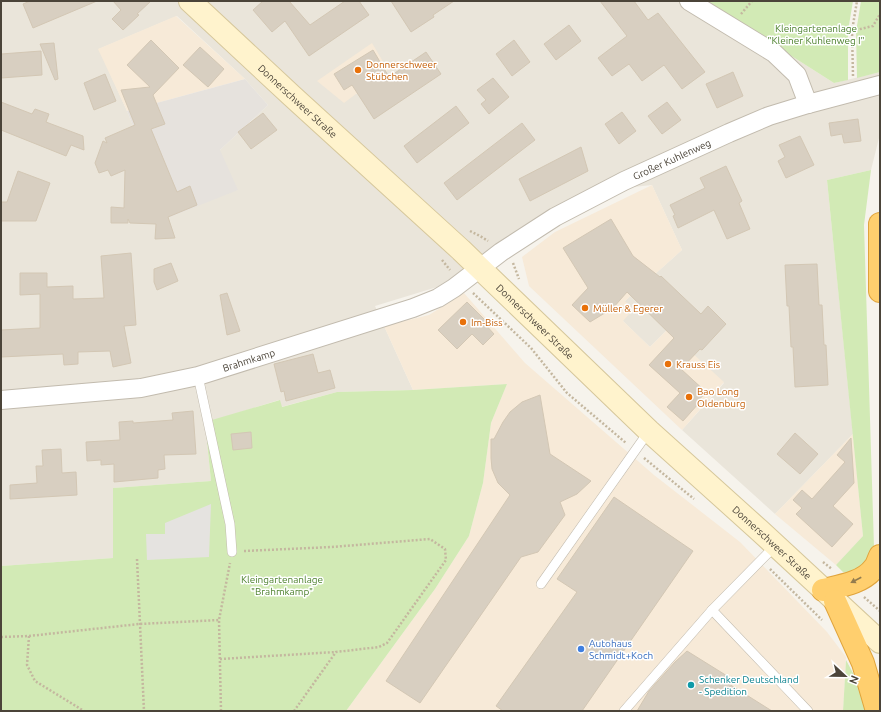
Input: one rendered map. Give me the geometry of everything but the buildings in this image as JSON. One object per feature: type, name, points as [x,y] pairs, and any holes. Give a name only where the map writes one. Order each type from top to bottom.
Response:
[{"type":"highway","points":[[880,224],[880,291]]},
{"type":"highway","points":[[877,711],[863,664],[829,596],[863,577],[874,568],[880,556]]},
{"type":"main road","name":"Donnerschweer Straße","points":[[190,1],[480,267],[649,431],[880,642]]},
{"type":"street","points":[[689,1],[774,53],[797,75],[808,104]]},
{"type":"street","name":"Großer Kuhlenweg","points":[[480,267],[500,252],[555,217],[624,181],[769,116],[880,84]]},
{"type":"street","name":"Brahmkamp","points":[[1,400],[142,388],[198,376],[413,308],[438,298],[454,288],[480,267]]},
{"type":"lane","points":[[198,376],[230,524],[232,552]]},
{"type":"lane","points":[[541,584],[649,431]]},
{"type":"lane","points":[[624,711],[712,610],[775,546]]},
{"type":"lane","points":[[712,610],[808,711]]},
{"type":"path","points":[[853,92],[852,31],[857,1]]},
{"type":"path","points":[[852,31],[873,26],[880,14]]},
{"type":"path","points":[[220,659],[336,652],[379,647],[387,643],[446,560],[445,549],[430,539],[332,547],[232,552],[218,620],[221,711]]},
{"type":"path","points":[[137,558],[144,711]]},
{"type":"path","points":[[1,637],[29,636],[139,624],[218,620]]},
{"type":"path","points":[[29,636],[27,665],[35,681],[84,711]]},
{"type":"path","points":[[294,711],[336,652]]},
{"type":"shaded area","points":[[1,1],[705,1],[834,83],[880,72],[880,134],[871,170],[827,180],[853,434],[775,514],[682,430],[724,383],[667,330],[650,347],[623,321],[625,301],[682,250],[652,185],[596,191],[437,287],[375,306],[413,390],[337,392],[281,407],[279,400],[205,423],[211,481],[113,488],[113,558],[1,566]],"holes":[[[177,16],[245,79],[268,105],[220,150],[170,217],[127,111],[99,49]]]},
{"type":"shaded area","points":[[176,16],[245,79],[127,111],[98,49]]},
{"type":"shaded area","points":[[372,43],[388,70],[344,103],[317,81]]},
{"type":"shaded area","points":[[245,79],[268,105],[220,150],[238,190],[170,217],[127,111]]},
{"type":"shaded area","points":[[652,185],[682,250],[625,301],[633,310],[623,321],[650,347],[667,330],[724,382],[682,430],[529,286],[522,257],[555,232]]},
{"type":"shaded area","points":[[464,293],[525,363],[654,475],[740,542],[827,632],[846,657],[843,711],[346,711],[435,589],[469,536],[483,483],[491,423],[507,384],[413,390],[384,326],[429,315]]},
{"type":"shaded area","points":[[853,434],[863,536],[836,565],[775,514]]},
{"type":"shaded area","points":[[211,504],[209,557],[147,560],[146,534],[165,534],[165,523]]},
{"type":"green space","name":"Kleingartenanlage \"Kleiner Kuhlenweg I\"","points":[[705,1],[853,1],[848,31],[848,80],[834,83]]},
{"type":"green space","points":[[861,1],[880,1],[880,72],[857,78],[856,32]]},
{"type":"green space","points":[[871,170],[864,225],[874,547],[866,566],[851,574],[843,572],[836,565],[863,536],[827,180]]},
{"type":"green space","name":"Kleingartenanlage \"Brahmkamp\"","points":[[507,384],[491,423],[483,483],[469,536],[435,589],[346,711],[1,711],[1,566],[113,558],[113,488],[211,481],[205,422],[280,400],[282,407],[337,392],[413,390]]},
{"type":"green space","points":[[846,660],[860,686],[867,711],[843,711]]},
{"type":"place","name":"Donnerschweer Stübchen","points":[[358,70]]},
{"type":"place","name":"Müller & Egerer","points":[[585,308]]},
{"type":"place","name":"Im-Biss","points":[[463,322]]},
{"type":"place","name":"Krauss Eis","points":[[668,364]]},
{"type":"place","name":"Bao Long Oldenburg","points":[[689,397]]},
{"type":"place","name":"Autohaus Schmidt+Koch","points":[[581,649]]},
{"type":"place","name":"Schenker Deutschland - Spedition","points":[[691,685]]}]
